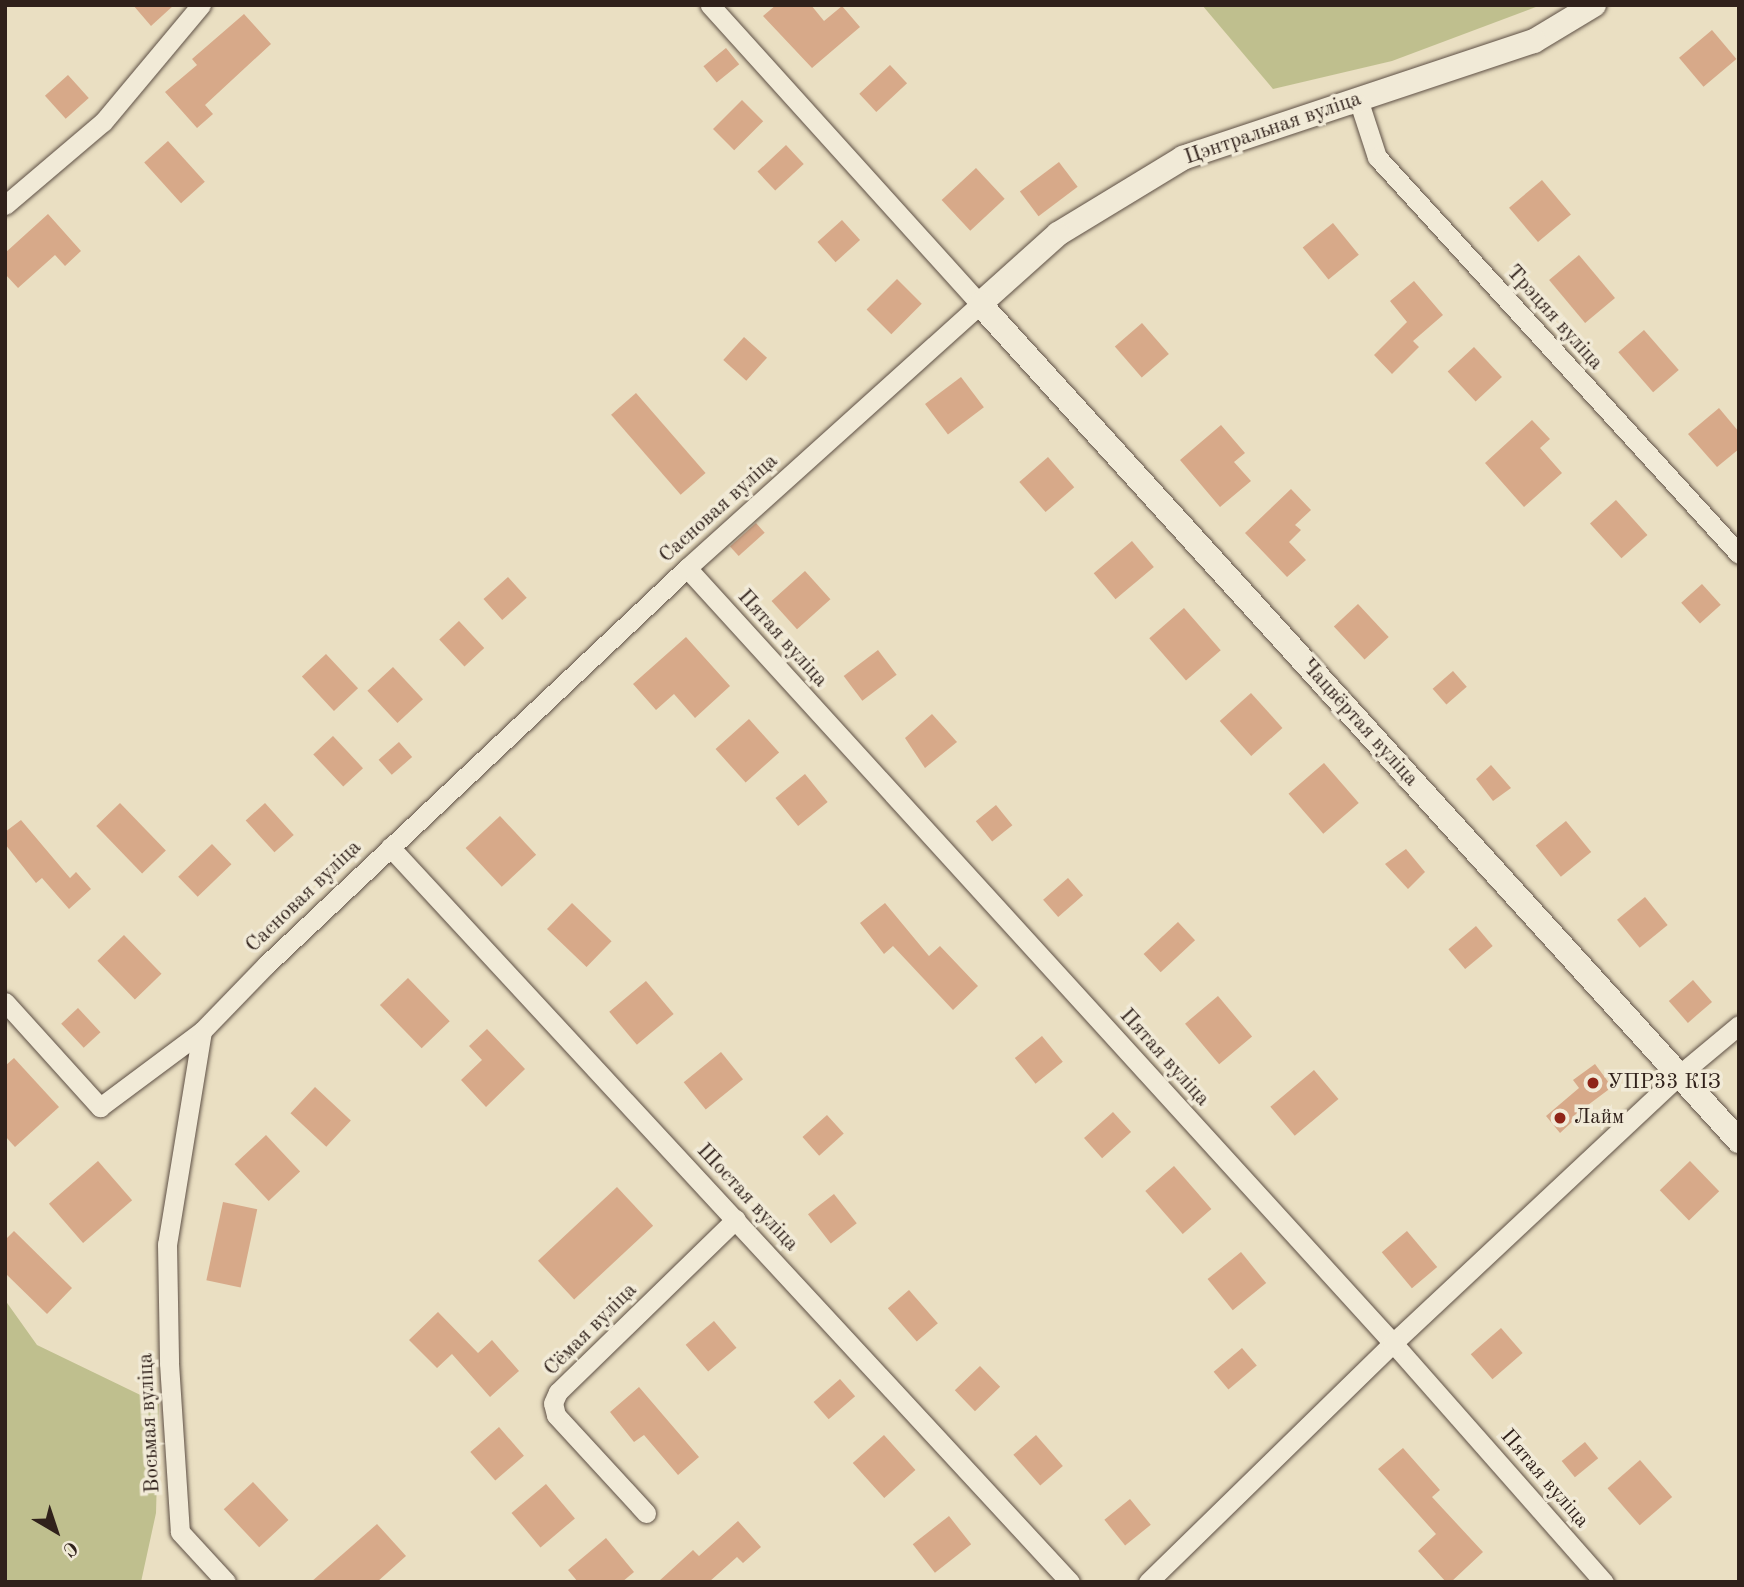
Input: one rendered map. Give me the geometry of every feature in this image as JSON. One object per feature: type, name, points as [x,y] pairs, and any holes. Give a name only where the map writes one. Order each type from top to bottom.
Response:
[{"type":"street","points":[[5,205],[103,122],[201,5]]},
{"type":"street","points":[[710,5],[980,304]]},
{"type":"street","name":"Цэнтральная вуліца","points":[[980,304],[1058,234],[1183,158],[1534,41],[1594,5]]},
{"type":"street","name":"Трэцяя вуліца","points":[[1358,99],[1377,157],[1739,554]]},
{"type":"street","name":"Сасновая вуліца","points":[[5,1002],[100,1107],[202,1031],[390,847],[687,568],[980,304]]},
{"type":"street","name":"Чацвёртая вуліца","points":[[980,304],[1739,1141]]},
{"type":"street","name":"Пятая вуліца","points":[[687,568],[1393,1343],[1604,1582]]},
{"type":"street","name":"Шостая вуліца","points":[[390,847],[1070,1582]]},
{"type":"street","points":[[1148,1582],[1393,1343],[1679,1075],[1739,1025]]},
{"type":"street","name":"Восьмая вуліца","points":[[202,1031],[167,1244],[169,1363],[180,1532],[226,1582]]},
{"type":"street","name":"Сёмая вуліца","points":[[646,1513],[556,1415],[553,1404],[558,1392],[736,1219]]},
{"type":"green space","points":[[1202,5],[1541,5],[1392,61],[1273,89]]},
{"type":"green space","points":[[5,1300],[37,1345],[159,1404],[156,1513],[141,1582],[5,1582]]},
{"type":"building","points":[[133,5],[174,5],[151,26]]},
{"type":"building","points":[[776,5],[811,5],[824,21],[842,6],[860,27],[812,68],[763,16]]},
{"type":"building","points":[[244,14],[271,44],[205,105],[213,114],[197,128],[165,92],[197,65],[192,59]]},
{"type":"building","points":[[1712,30],[1736,59],[1703,87],[1679,58]]},
{"type":"building","points":[[726,48],[739,64],[717,83],[703,66]]},
{"type":"building","points":[[890,65],[907,83],[876,112],[859,94]]},
{"type":"building","points":[[68,75],[89,98],[66,119],[45,96]]},
{"type":"building","points":[[742,100],[763,121],[734,150],[713,129]]},
{"type":"building","points":[[168,141],[205,182],[181,203],[144,162]]},
{"type":"building","points":[[786,145],[804,164],[775,191],[757,172]]},
{"type":"building","points":[[1059,162],[1078,187],[1039,216],[1020,191]]},
{"type":"building","points":[[976,168],[1005,199],[970,231],[942,200]]},
{"type":"building","points":[[1542,180],[1571,214],[1538,242],[1509,208]]},
{"type":"building","points":[[48,214],[81,251],[65,266],[55,255],[18,288],[5,274],[5,253]]},
{"type":"building","points":[[842,220],[860,240],[836,262],[817,242]]},
{"type":"building","points":[[1333,223],[1359,255],[1328,279],[1303,248]]},
{"type":"building","points":[[1579,255],[1615,298],[1585,323],[1549,280]]},
{"type":"building","points":[[897,279],[922,304],[891,334],[867,309]]},
{"type":"building","points":[[1414,281],[1443,315],[1413,341],[1419,347],[1392,374],[1374,355],[1407,322],[1390,301]]},
{"type":"building","points":[[1142,323],[1169,354],[1142,378],[1115,347]]},
{"type":"building","points":[[1644,330],[1679,370],[1653,392],[1618,352]]},
{"type":"building","points":[[744,337],[767,358],[746,381],[723,360]]},
{"type":"building","points":[[1474,347],[1502,377],[1476,402],[1448,372]]},
{"type":"building","points":[[961,377],[984,407],[948,434],[925,404]]},
{"type":"building","points":[[636,393],[706,473],[681,495],[611,415]]},
{"type":"building","points":[[1719,408],[1739,432],[1739,449],[1717,467],[1688,434]]},
{"type":"building","points":[[1532,420],[1550,439],[1540,448],[1562,473],[1524,507],[1485,463]]},
{"type":"building","points":[[1221,425],[1245,453],[1234,462],[1251,481],[1220,507],[1180,460]]},
{"type":"building","points":[[1048,457],[1074,487],[1046,512],[1019,482]]},
{"type":"building","points":[[1291,489],[1311,510],[1295,525],[1301,530],[1289,542],[1306,560],[1287,577],[1245,533]]},
{"type":"building","points":[[1616,500],[1647,535],[1621,558],[1590,523]]},
{"type":"building","points":[[756,523],[765,533],[739,556],[730,546]]},
{"type":"building","points":[[1132,541],[1154,567],[1116,599],[1094,573]]},
{"type":"building","points":[[805,571],[830,599],[797,629],[772,601]]},
{"type":"building","points":[[508,577],[527,598],[502,620],[483,599]]},
{"type":"building","points":[[1702,584],[1721,605],[1700,624],[1681,603]]},
{"type":"building","points":[[1358,604],[1389,637],[1365,659],[1334,627]]},
{"type":"building","points":[[1184,608],[1221,650],[1186,680],[1149,638]]},
{"type":"building","points":[[459,621],[484,648],[464,666],[439,639]]},
{"type":"building","points":[[686,637],[730,686],[695,718],[674,694],[656,710],[633,684]]},
{"type":"building","points":[[878,650],[897,675],[862,701],[844,676]]},
{"type":"building","points":[[326,654],[358,688],[334,711],[302,677]]},
{"type":"building","points":[[393,667],[423,699],[397,723],[367,691]]},
{"type":"building","points":[[1453,671],[1467,687],[1446,705],[1433,689]]},
{"type":"building","points":[[1251,693],[1282,728],[1251,756],[1220,721]]},
{"type":"building","points":[[932,714],[957,742],[925,768],[905,738]]},
{"type":"building","points":[[749,719],[779,752],[746,783],[716,749]]},
{"type":"building","points":[[333,736],[363,768],[343,787],[313,754]]},
{"type":"building","points":[[399,742],[412,757],[392,775],[379,760]]},
{"type":"building","points":[[1324,763],[1359,803],[1323,834],[1289,794]]},
{"type":"building","points":[[1491,765],[1511,788],[1493,801],[1476,779]]},
{"type":"building","points":[[805,774],[828,802],[798,826],[775,798]]},
{"type":"building","points":[[120,803],[166,850],[142,873],[96,826]]},
{"type":"building","points":[[265,803],[294,835],[274,852],[246,820]]},
{"type":"building","points":[[996,805],[1012,825],[992,842],[976,821]]},
{"type":"building","points":[[500,816],[536,855],[502,887],[466,848]]},
{"type":"building","points":[[21,820],[70,878],[76,872],[91,889],[69,909],[42,878],[36,883],[5,844],[5,832]]},
{"type":"building","points":[[1566,821],[1591,852],[1561,877],[1536,846]]},
{"type":"building","points":[[212,844],[231,864],[198,897],[178,877]]},
{"type":"building","points":[[1406,849],[1425,872],[1408,889],[1385,864]]},
{"type":"building","points":[[1068,878],[1083,895],[1058,917],[1043,900]]},
{"type":"building","points":[[1645,897],[1668,925],[1640,948],[1617,920]]},
{"type":"building","points":[[572,903],[612,941],[587,967],[547,929]]},
{"type":"building","points":[[885,903],[929,956],[940,946],[978,986],[953,1010],[893,946],[884,954],[860,923]]},
{"type":"building","points":[[1178,922],[1195,940],[1161,972],[1144,954]]},
{"type":"building","points":[[1476,926],[1493,946],[1465,969],[1448,949]]},
{"type":"building","points":[[124,935],[162,974],[135,1000],[97,961]]},
{"type":"building","points":[[408,978],[450,1021],[422,1048],[380,1005]]},
{"type":"building","points":[[1693,980],[1712,1002],[1688,1023],[1669,1001]]},
{"type":"building","points":[[646,981],[674,1014],[637,1045],[609,1012]]},
{"type":"building","points":[[1218,996],[1252,1037],[1219,1064],[1185,1024]]},
{"type":"building","points":[[78,1008],[101,1032],[84,1048],[61,1024]]},
{"type":"building","points":[[487,1029],[525,1069],[486,1107],[461,1080],[482,1060],[469,1046]]},
{"type":"building","points":[[1042,1036],[1063,1062],[1036,1084],[1015,1058]]},
{"type":"building","points":[[721,1052],[743,1079],[706,1109],[684,1082]]},
{"type":"building","points":[[14,1058],[59,1107],[15,1147],[5,1136],[5,1066]]},
{"type":"building","points":[[1595,1064],[1612,1087],[1572,1117],[1574,1120],[1560,1133],[1546,1116],[1579,1088],[1573,1080]]},
{"type":"building","points":[[1314,1070],[1338,1099],[1295,1136],[1270,1107]]},
{"type":"building","points":[[315,1087],[351,1120],[326,1147],[290,1113]]},
{"type":"building","points":[[1113,1112],[1131,1132],[1102,1158],[1084,1138]]},
{"type":"building","points":[[827,1115],[844,1134],[819,1156],[802,1137]]},
{"type":"building","points":[[266,1135],[300,1172],[269,1201],[235,1164]]},
{"type":"building","points":[[98,1161],[132,1200],[83,1243],[49,1204]]},
{"type":"building","points":[[1690,1161],[1719,1191],[1689,1220],[1660,1190]]},
{"type":"building","points":[[1174,1166],[1211,1209],[1183,1234],[1145,1191]]},
{"type":"building","points":[[617,1187],[653,1226],[574,1299],[538,1261]]},
{"type":"building","points":[[834,1194],[857,1223],[831,1243],[808,1214]]},
{"type":"building","points":[[223,1202],[257,1209],[241,1288],[206,1280]]},
{"type":"building","points":[[14,1231],[72,1288],[47,1314],[5,1273],[5,1240]]},
{"type":"building","points":[[1407,1231],[1437,1267],[1412,1288],[1382,1252]]},
{"type":"building","points":[[1241,1252],[1266,1283],[1233,1310],[1208,1279]]},
{"type":"building","points":[[909,1290],[938,1323],[917,1342],[888,1308]]},
{"type":"building","points":[[438,1312],[478,1353],[492,1340],[519,1371],[490,1397],[452,1354],[437,1368],[409,1340]]},
{"type":"building","points":[[714,1321],[736,1348],[708,1372],[686,1345]]},
{"type":"building","points":[[1501,1328],[1523,1353],[1492,1379],[1471,1354]]},
{"type":"building","points":[[1242,1348],[1257,1366],[1228,1389],[1214,1372]]},
{"type":"building","points":[[980,1366],[1000,1387],[975,1411],[955,1390]]},
{"type":"building","points":[[840,1379],[855,1396],[829,1419],[814,1402]]},
{"type":"building","points":[[639,1387],[699,1457],[678,1475],[644,1435],[634,1442],[610,1412]]},
{"type":"building","points":[[499,1427],[524,1456],[495,1481],[470,1452]]},
{"type":"building","points":[[884,1435],[915,1470],[884,1498],[853,1463]]},
{"type":"building","points":[[1036,1435],[1063,1466],[1040,1486],[1013,1455]]},
{"type":"building","points":[[1585,1442],[1598,1458],[1575,1477],[1562,1461]]},
{"type":"building","points":[[1403,1448],[1440,1490],[1432,1497],[1483,1552],[1451,1582],[1446,1582],[1418,1551],[1436,1534],[1378,1469]]},
{"type":"building","points":[[1640,1460],[1672,1497],[1640,1525],[1608,1488]]},
{"type":"building","points":[[253,1482],[288,1520],[259,1547],[224,1509]]},
{"type":"building","points":[[546,1484],[575,1518],[540,1547],[512,1513]]},
{"type":"building","points":[[1130,1499],[1151,1525],[1125,1545],[1104,1520]]},
{"type":"building","points":[[949,1516],[971,1544],[935,1573],[913,1544]]},
{"type":"building","points":[[738,1521],[761,1547],[743,1563],[737,1557],[709,1582],[658,1582],[693,1550],[699,1556]]},
{"type":"building","points":[[377,1524],[406,1556],[377,1582],[311,1582]]},
{"type":"building","points":[[606,1538],[634,1572],[622,1582],[578,1582],[568,1570]]},
{"type":"place","name":"УПР33 КІЗ","points":[[1593,1083]]},
{"type":"place","name":"Лайм","points":[[1560,1118]]}]
